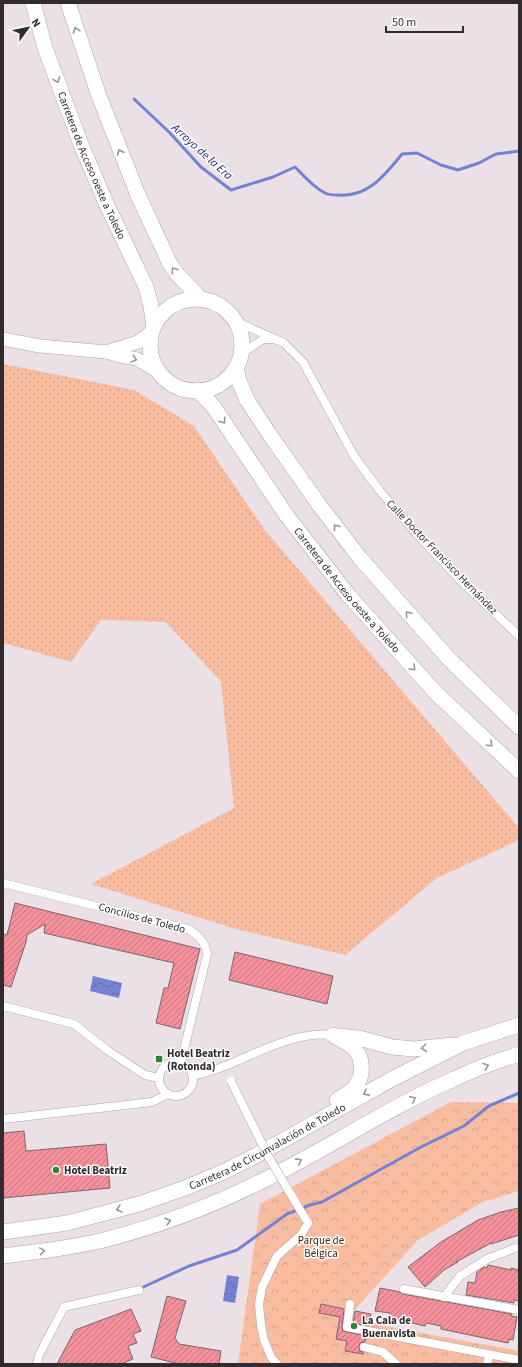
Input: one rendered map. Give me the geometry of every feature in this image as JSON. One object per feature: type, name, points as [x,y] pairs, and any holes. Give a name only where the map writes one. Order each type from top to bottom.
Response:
[{"type":"highway","name":"Carretera de Acceso oeste a Toledo","points":[[33,3],[45,48],[82,147],[106,204],[146,287],[151,306],[153,329],[150,342],[154,364],[160,373],[171,383],[184,389],[198,390],[207,389],[224,381],[238,361]]},
{"type":"highway","points":[[68,3],[99,96],[118,147],[142,202],[170,264],[178,275],[201,299]]},
{"type":"highway","points":[[153,329],[159,317],[168,308],[178,302],[189,299],[211,301],[228,312],[235,321],[240,332],[242,344],[238,361],[239,381],[250,406],[320,506],[360,558],[449,659],[519,727]]},
{"type":"highway","name":"Carretera de Acceso oeste a Toledo","points":[[198,390],[213,406],[287,516],[349,596],[436,692],[519,771]]},
{"type":"highway","name":"Carretera de Circunvalación de Toledo","points":[[3,1232],[67,1223],[139,1204],[184,1188],[221,1173],[257,1155],[392,1079],[463,1043],[519,1025]]},
{"type":"highway","points":[[333,1035],[359,1038],[392,1047],[414,1049],[463,1043]]},
{"type":"highway","points":[[284,1140],[308,1118],[355,1087],[360,1078],[361,1060],[358,1053],[353,1047],[333,1035]]},
{"type":"highway","points":[[3,1256],[72,1247],[104,1240],[174,1219],[210,1205],[260,1182],[394,1109],[453,1079],[519,1054]]},
{"type":"main road","points":[[106,352],[138,342],[153,329]]},
{"type":"main road","points":[[3,340],[40,346],[106,352],[120,356],[137,358],[160,373]]},
{"type":"street","name":"Calle Doctor Francisco Hernández","points":[[235,321],[284,343],[303,362],[354,456],[380,491],[415,532],[455,574],[519,636]]},
{"type":"street","points":[[238,361],[263,339],[275,339]]},
{"type":"street","name":"Concilios de Toledo","points":[[3,883],[188,929],[196,934],[205,944],[207,954],[181,1062]]},
{"type":"street","points":[[3,1006],[74,1024],[107,1050],[145,1075],[159,1078]]},
{"type":"street","points":[[193,1076],[225,1066],[285,1041],[311,1035],[333,1035]]},
{"type":"street","points":[[175,1062],[181,1062],[189,1068],[193,1076],[192,1087],[184,1095],[173,1096],[168,1094],[161,1087],[159,1078],[164,1067],[175,1062]]},
{"type":"street","points":[[230,1081],[268,1156],[308,1223],[301,1235],[277,1256],[262,1287],[259,1304],[264,1340],[271,1357],[277,1364]]},
{"type":"street","points":[[3,1119],[152,1102],[168,1094]]},
{"type":"street","points":[[444,1297],[460,1276],[487,1259],[515,1248]]},
{"type":"street","points":[[404,1289],[519,1310]]},
{"type":"street","points":[[37,1364],[39,1355],[64,1307],[139,1290]]},
{"type":"street","points":[[350,1304],[347,1327],[519,1360]]},
{"type":"street","points":[[364,1347],[383,1352],[396,1364]]},
{"type":"street","points":[[486,1364],[489,1355]]},
{"type":"green space","points":[[3,364],[134,390],[194,426],[264,529],[519,828],[519,840],[437,878],[345,955],[236,929],[91,884],[234,808],[221,682],[166,622],[101,620],[71,662],[3,643]]},
{"type":"green space","name":"Parque de Bélgica","points":[[451,1102],[519,1103],[519,1191],[483,1202],[418,1240],[346,1319],[519,1351],[519,1364],[238,1364],[260,1204]]},
{"type":"water","points":[[93,976],[122,983],[119,998],[90,991]]},
{"type":"water","points":[[227,1275],[239,1277],[235,1303],[223,1301]]},
{"type":"building","points":[[15,903],[200,949],[180,1029],[156,1023],[164,988],[168,988],[174,963],[44,933],[45,924],[27,935],[11,987],[3,985],[3,934],[7,935]]},
{"type":"building","points":[[235,952],[333,976],[327,1004],[229,980]]},
{"type":"building","name":"Hotel Beatriz","points":[[24,1131],[26,1151],[106,1144],[110,1188],[3,1198],[3,1133]]},
{"type":"building","points":[[519,1208],[519,1235],[491,1243],[456,1262],[458,1262],[444,1270],[425,1287],[408,1267],[441,1242],[478,1220],[501,1212]]},
{"type":"building","points":[[488,1265],[511,1270],[511,1268],[519,1270],[519,1301],[514,1300],[514,1303],[466,1295],[468,1282],[475,1283],[477,1272],[484,1267],[487,1268]]},
{"type":"building","points":[[380,1288],[403,1294],[512,1314],[511,1316],[517,1317],[513,1340],[509,1339],[508,1343],[441,1329],[441,1326],[426,1323],[425,1326],[389,1318],[390,1313],[375,1311]]},
{"type":"building","points":[[167,1296],[186,1301],[175,1338],[179,1344],[221,1351],[219,1364],[179,1364],[151,1357]]},
{"type":"building","points":[[321,1304],[344,1309],[343,1331],[366,1336],[365,1342],[360,1343],[359,1346],[360,1351],[363,1352],[363,1354],[345,1351],[347,1341],[336,1339],[340,1317],[319,1313]]},
{"type":"building","points":[[131,1309],[141,1331],[133,1334],[137,1343],[128,1346],[133,1359],[121,1364],[57,1364],[75,1330]]},
{"type":"building","points":[[355,1311],[371,1314],[368,1326],[353,1323]]},
{"type":"waterway","name":"Arroyo de la Era","points":[[134,99],[169,132],[201,167],[231,190],[273,177],[295,167],[321,191],[332,195],[348,195],[358,193],[375,184],[402,154],[417,153],[441,165],[458,170],[479,163],[496,154],[519,151]]},
{"type":"waterway","points":[[139,1289],[189,1266],[237,1250],[287,1214],[322,1202],[421,1147],[464,1126],[489,1106],[519,1093]]},
{"type":"place","name":"Hotel Beatriz (Rotonda)","points":[[159,1059]]},
{"type":"place","name":"Hotel Beatriz","points":[[56,1170]]},
{"type":"place","name":"La Cala de Buenavista","points":[[354,1326]]}]
